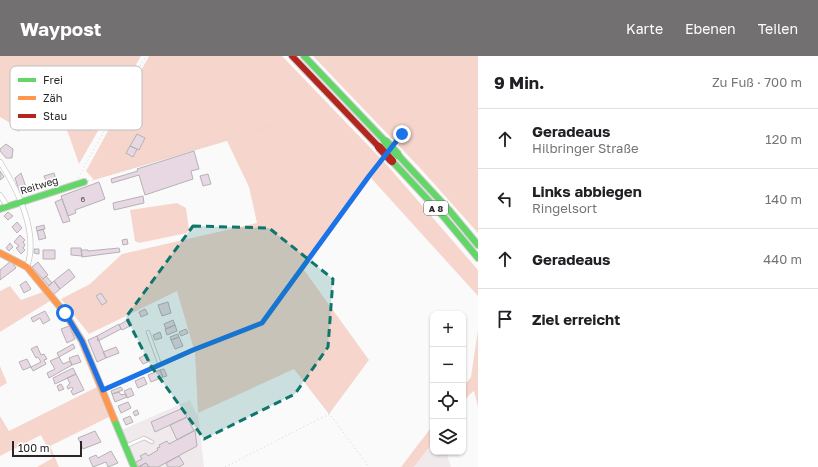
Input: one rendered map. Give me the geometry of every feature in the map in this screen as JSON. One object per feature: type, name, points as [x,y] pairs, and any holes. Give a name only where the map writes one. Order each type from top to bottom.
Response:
[{"type":"main road","name":"A 8","points":[[292,56],[382,144]]},
{"type":"main road","name":"A 8","points":[[304,56],[395,158],[449,210],[478,245]]},
{"type":"main road","name":"A 8","points":[[395,158],[478,258]]},
{"type":"main road","name":"Reitweg","points":[[3,207],[80,183]]},
{"type":"main road","points":[[0,253],[27,267],[72,322],[82,341],[103,390],[134,467]]},
{"type":"street","points":[[0,162],[12,183],[20,202],[30,238],[30,256],[27,267]]},
{"type":"street","points":[[0,195],[3,207]]},
{"type":"lane","points":[[148,332],[160,365]]},
{"type":"lane","points":[[103,390],[193,350]]},
{"type":"lane","points":[[126,446],[144,438],[152,442]]},
{"type":"path","points":[[140,66],[146,56]]},
{"type":"path","points":[[393,146],[463,56]]},
{"type":"path","points":[[105,130],[78,179],[80,183],[272,125],[369,176]]},
{"type":"path","points":[[193,350],[262,323],[383,157]]},
{"type":"path","points":[[262,323],[369,467]]},
{"type":"path","points":[[466,387],[478,376]]},
{"type":"path","points":[[225,467],[331,414]]},
{"type":"path","points":[[404,467],[430,433]]},
{"type":"highlighted area","points":[[193,226],[269,228],[333,279],[328,347],[295,394],[204,439],[151,366],[126,317]]},
{"type":"shaded area","points":[[0,56],[141,56],[135,66],[10,66],[10,123],[0,117]]},
{"type":"shaded area","points":[[149,56],[282,56],[387,165],[478,270],[478,296],[371,178],[304,270],[369,360],[329,414],[294,369],[198,413],[195,353],[177,291],[89,334],[61,299],[90,284],[122,254],[257,223],[249,187],[227,141],[94,180],[86,171],[108,130],[142,130],[142,69]]},
{"type":"shaded area","points":[[313,56],[478,56],[478,233],[420,168]]},
{"type":"shaded area","points":[[67,130],[99,130],[79,164]]},
{"type":"shaded area","points":[[177,203],[186,208],[189,230],[187,233],[139,243],[135,241],[130,210]]},
{"type":"shaded area","points":[[10,286],[21,300],[43,292],[50,301],[0,332],[0,291]]},
{"type":"shaded area","points":[[478,330],[478,407],[474,391],[466,399],[466,383],[471,377]]},
{"type":"shaded area","points":[[0,366],[7,383],[0,387]]},
{"type":"shaded area","points":[[97,387],[109,417],[50,446],[59,467],[37,467],[53,458],[41,435],[0,456],[0,416],[9,431]]},
{"type":"shaded area","points":[[190,400],[196,413],[198,413],[204,467],[131,467],[117,432]]},
{"type":"shaded area","points":[[430,429],[430,446],[414,467],[401,467]]},
{"type":"shaded area","points":[[430,446],[430,455],[447,455],[451,467],[414,467]]},
{"type":"building","points":[[137,134],[145,138],[139,150],[130,146]]},
{"type":"building","points":[[6,144],[13,149],[12,158],[6,158],[0,151],[0,149]]},
{"type":"building","points":[[130,146],[137,149],[133,157],[126,153]]},
{"type":"building","points":[[194,151],[199,169],[191,171],[193,179],[145,195],[139,175],[112,183],[111,179]]},
{"type":"building","points":[[0,171],[4,177],[0,180]]},
{"type":"building","points":[[21,173],[27,190],[20,193],[15,178]]},
{"type":"building","points":[[54,173],[57,183],[48,186],[44,176]]},
{"type":"building","points":[[208,174],[211,184],[203,186],[200,176]]},
{"type":"building","points":[[99,182],[105,199],[75,210],[76,213],[68,216],[61,196]]},
{"type":"building","points":[[143,196],[144,203],[114,210],[113,203]]},
{"type":"building","points":[[62,199],[70,221],[63,223],[55,202]]},
{"type":"building","points":[[8,212],[13,216],[8,220],[4,216]]},
{"type":"building","points":[[17,222],[22,228],[17,233],[12,227]]},
{"type":"building","points":[[44,225],[45,229],[37,231],[36,227]]},
{"type":"building","points":[[43,229],[46,238],[39,240],[37,231]]},
{"type":"building","points":[[20,235],[25,240],[23,242],[25,245],[23,248],[25,250],[21,254],[16,248],[19,246],[14,242]]},
{"type":"building","points":[[127,239],[128,244],[123,245],[122,240]]},
{"type":"building","points":[[10,243],[13,247],[9,251],[6,248]]},
{"type":"building","points":[[71,248],[81,248],[82,256],[71,255]]},
{"type":"building","points":[[119,248],[120,252],[82,257],[81,250],[88,251]]},
{"type":"building","points":[[34,249],[39,249],[39,254],[34,253]]},
{"type":"building","points":[[43,250],[55,250],[55,259],[43,259]]},
{"type":"building","points":[[11,261],[16,268],[0,280],[0,270]]},
{"type":"building","points":[[38,262],[48,275],[43,279],[32,267]]},
{"type":"building","points":[[69,269],[75,277],[60,289],[54,281]]},
{"type":"building","points":[[46,276],[52,283],[49,286],[43,279]]},
{"type":"building","points":[[26,281],[31,289],[24,293],[20,285]]},
{"type":"building","points":[[54,281],[60,289],[53,295],[47,287]]},
{"type":"building","points":[[101,293],[107,302],[102,305],[96,296]]},
{"type":"building","points":[[168,302],[171,313],[162,316],[158,305]]},
{"type":"building","points":[[145,309],[148,314],[141,317],[139,312]]},
{"type":"building","points":[[45,311],[50,320],[43,324],[40,318],[33,322],[31,318]]},
{"type":"building","points":[[129,319],[132,325],[122,330],[119,325]]},
{"type":"building","points":[[173,320],[175,325],[166,329],[164,324]]},
{"type":"building","points":[[119,324],[121,329],[98,341],[97,336]]},
{"type":"building","points":[[175,325],[177,331],[167,335],[165,329]]},
{"type":"building","points":[[69,326],[75,339],[67,343],[61,329]]},
{"type":"building","points":[[186,329],[188,333],[181,336],[179,332]]},
{"type":"building","points":[[160,332],[162,338],[155,340],[153,335]]},
{"type":"building","points":[[178,334],[179,337],[171,340],[170,337]]},
{"type":"building","points":[[97,336],[106,358],[97,362],[88,340]]},
{"type":"building","points":[[179,337],[183,346],[175,349],[171,340]]},
{"type":"building","points":[[73,344],[75,348],[59,357],[57,353]]},
{"type":"building","points":[[37,346],[41,355],[44,354],[47,359],[44,360],[46,364],[33,371],[31,367],[41,362],[38,357],[36,358],[31,349]]},
{"type":"building","points":[[116,347],[119,353],[106,358],[103,352]]},
{"type":"building","points":[[147,354],[150,361],[143,364],[139,358]]},
{"type":"building","points":[[78,355],[81,362],[72,365],[69,358]]},
{"type":"building","points":[[59,357],[63,364],[70,361],[72,365],[49,378],[47,373],[55,369],[50,361]]},
{"type":"building","points":[[27,359],[31,367],[23,370],[19,362]]},
{"type":"building","points":[[73,368],[76,374],[55,384],[53,378]]},
{"type":"building","points":[[164,369],[167,376],[163,377],[160,370]]},
{"type":"building","points":[[160,370],[163,377],[151,382],[148,375]]},
{"type":"building","points":[[76,374],[84,390],[73,395],[71,391],[73,389],[72,387],[68,389],[67,387],[70,383],[67,378]]},
{"type":"building","points":[[144,377],[147,384],[138,388],[135,381]]},
{"type":"building","points":[[61,384],[64,389],[59,391],[57,386]]},
{"type":"building","points":[[121,387],[123,390],[112,394],[111,391]]},
{"type":"building","points":[[131,388],[134,395],[127,398],[124,391]]},
{"type":"building","points":[[119,392],[121,395],[126,394],[127,397],[115,402],[112,394]]},
{"type":"building","points":[[128,402],[131,408],[121,413],[118,406]]},
{"type":"building","points":[[183,408],[187,417],[155,432],[151,422]]},
{"type":"building","points":[[137,410],[139,414],[135,416],[133,412]]},
{"type":"building","points":[[130,416],[133,422],[126,425],[123,419]]},
{"type":"building","points":[[187,417],[194,431],[177,440],[170,425]]},
{"type":"building","points":[[195,430],[197,446],[158,467],[149,467],[146,463],[138,467],[136,462],[142,459],[140,456],[146,453],[148,456],[158,450],[157,448],[160,447],[159,445],[167,441],[169,444]]},
{"type":"building","points":[[95,431],[101,442],[83,449],[78,438]]},
{"type":"building","points":[[111,451],[118,463],[108,467],[106,462],[93,467],[89,458],[96,455],[98,458]]},
{"type":"building","points":[[179,456],[184,464],[179,467],[168,467],[166,463]]},
{"type":"building","points":[[146,463],[149,467],[138,467]]},
{"type":"traffic: fast","points":[[304,56],[385,141]]},
{"type":"traffic: fast","points":[[385,141],[398,155]]},
{"type":"traffic: fast","points":[[398,155],[449,210],[478,245]]},
{"type":"traffic: fast","points":[[392,161],[443,216],[478,258]]},
{"type":"traffic: fast","points":[[0,209],[84,182]]},
{"type":"traffic: fast","points":[[114,419],[134,467]]},
{"type":"traffic: slow","points":[[0,253],[27,267],[65,313],[82,341],[114,419]]},
{"type":"traffic: jam","points":[[292,56],[379,147]]},
{"type":"traffic: jam","points":[[379,147],[392,161]]},
{"type":"route","points":[[65,313],[72,322],[82,341],[103,390],[193,350],[262,323],[369,176],[402,134]]}]
